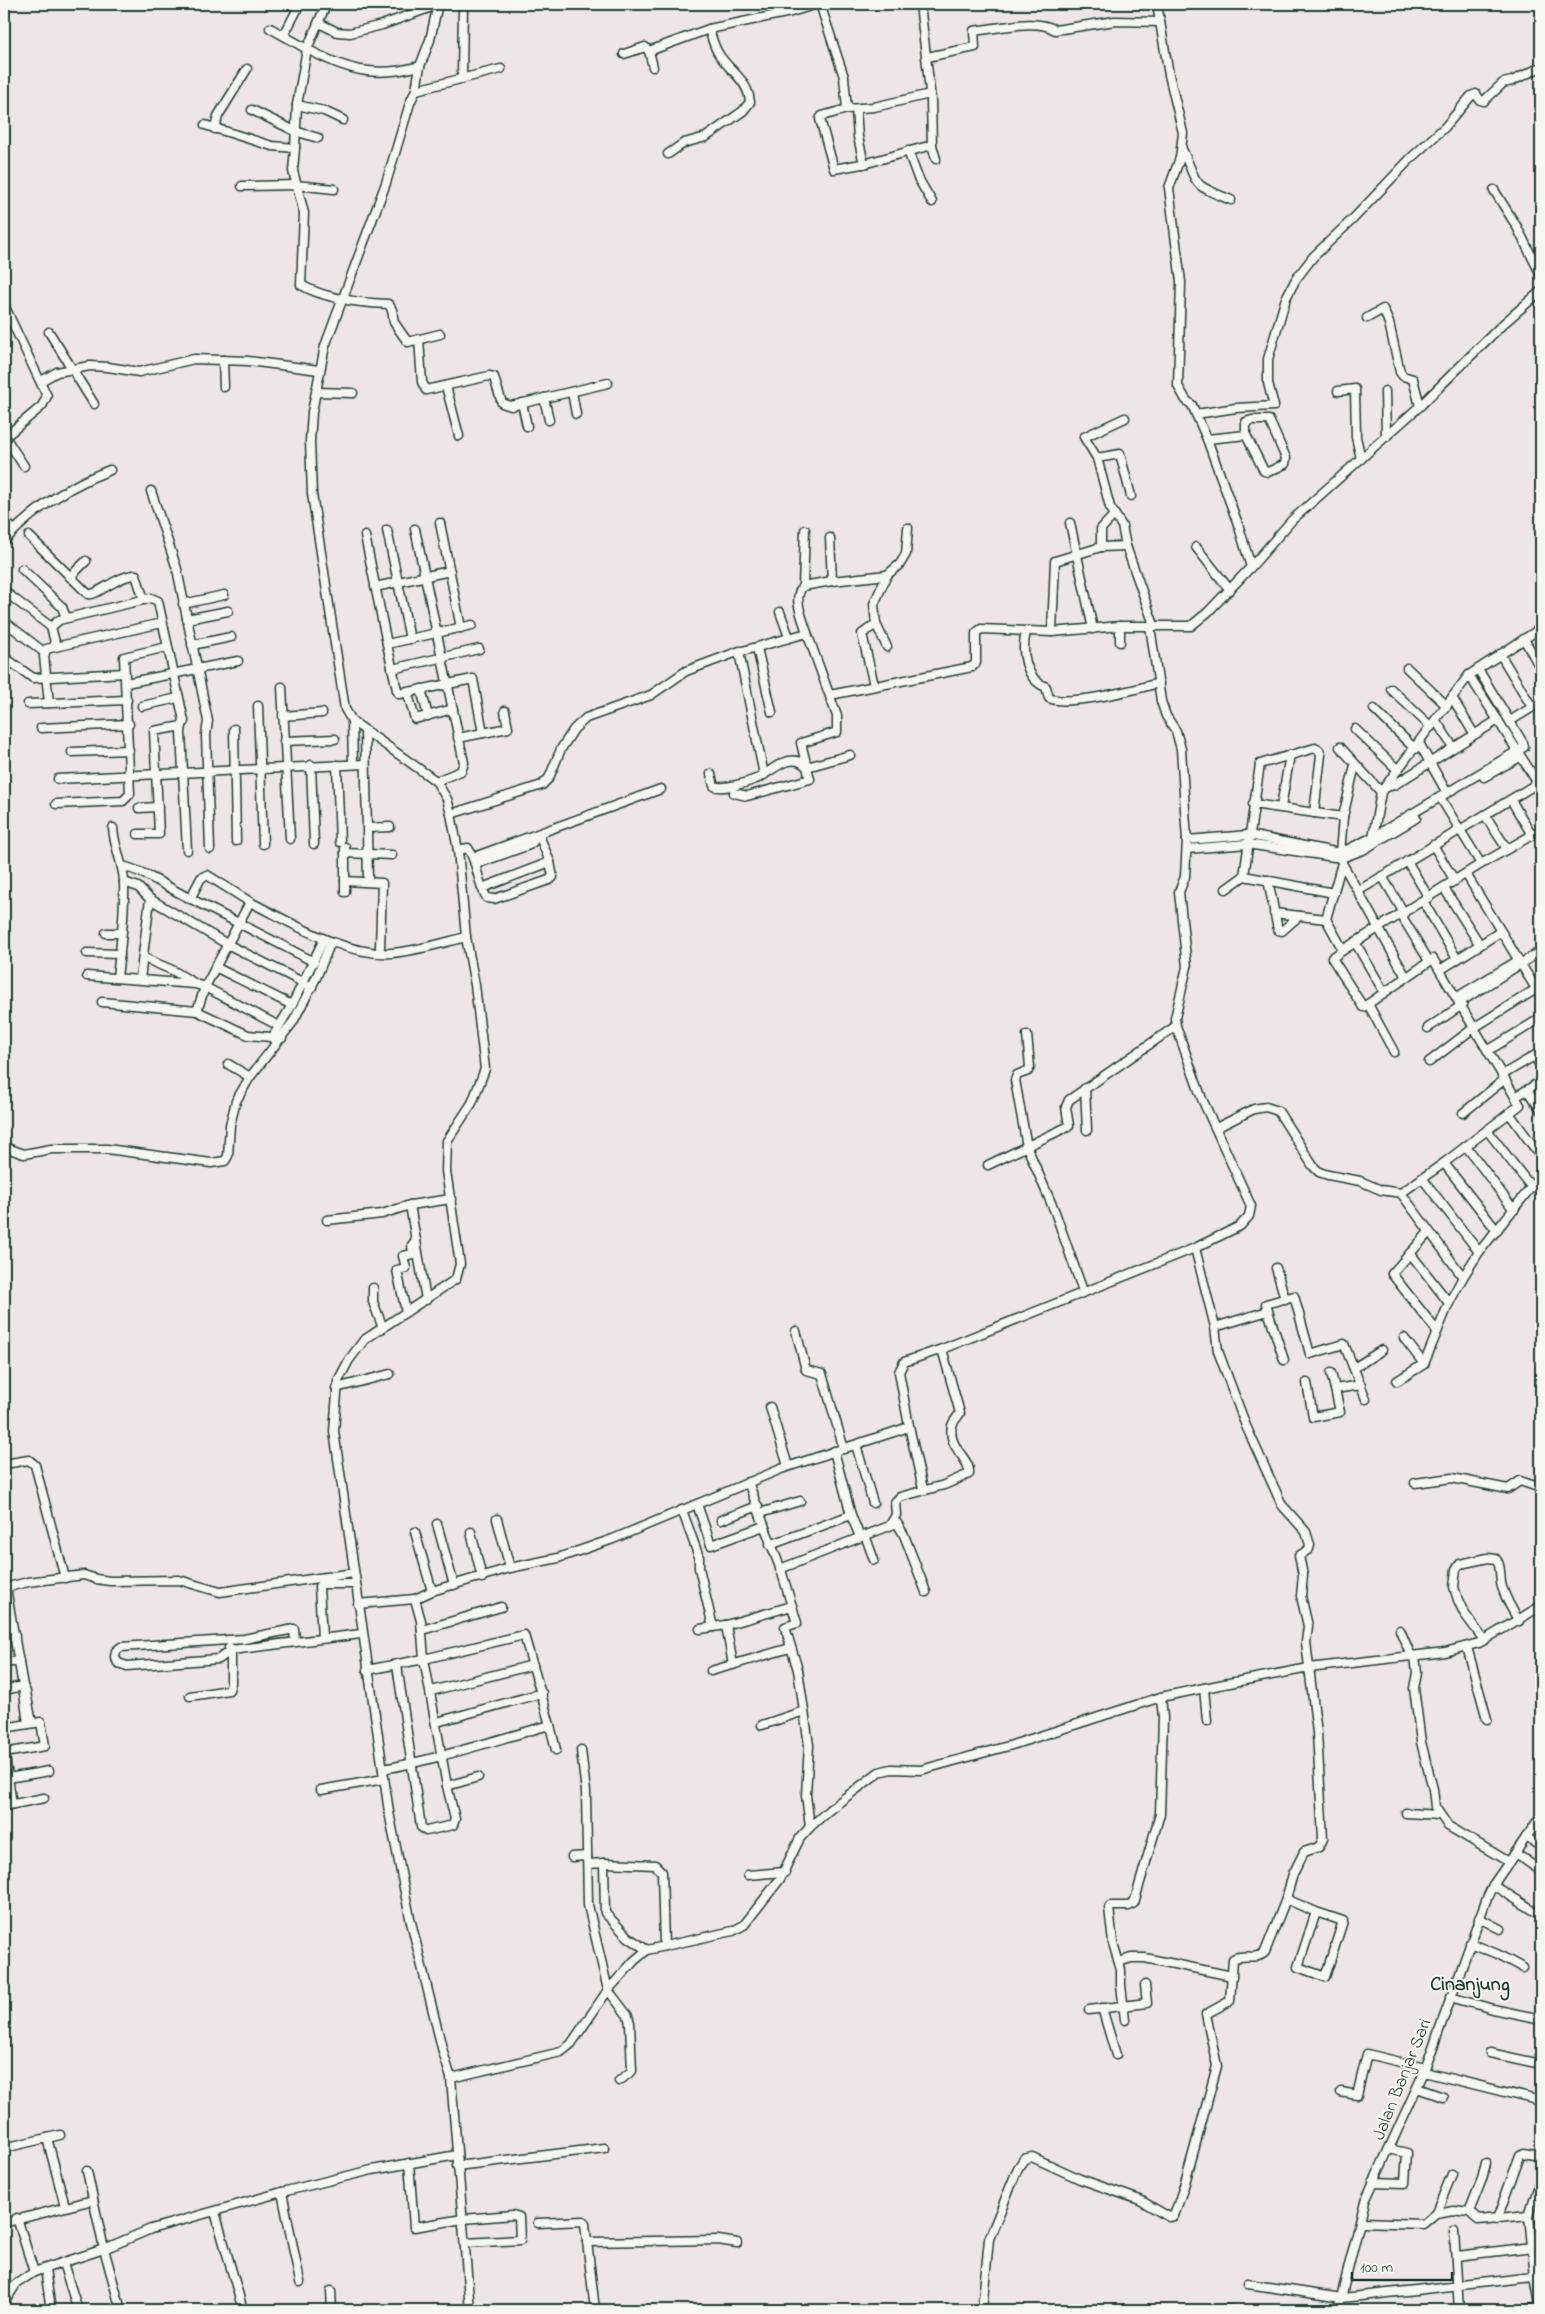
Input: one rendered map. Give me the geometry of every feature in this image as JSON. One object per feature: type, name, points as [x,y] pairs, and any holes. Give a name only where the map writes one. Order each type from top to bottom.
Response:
[{"type":"street","points":[[319,23],[335,31],[350,33],[382,25],[439,4]]},
{"type":"street","points":[[439,4],[430,40],[420,66],[416,90],[410,103],[386,183],[325,346],[319,370],[310,441],[312,494],[345,709],[352,721],[436,781],[447,799],[458,850],[466,937],[475,985],[485,1068],[472,1102],[447,1140],[446,1171],[460,1264],[456,1279],[364,1340],[349,1360],[336,1388],[334,1431],[361,1634],[396,1852],[442,2052],[451,2078],[470,2310]]},
{"type":"street","points":[[462,79],[464,4]]},
{"type":"street","points":[[649,51],[710,29],[791,12],[818,4],[844,77],[847,109]]},
{"type":"street","points":[[920,4],[927,57],[932,145],[936,159]]},
{"type":"street","points":[[1157,4],[1169,75],[1182,130],[1182,149],[1169,188],[1180,282],[1178,379],[1180,392],[1192,405],[1207,439],[1239,527],[1251,567]]},
{"type":"street","points":[[325,8],[307,49],[297,104],[293,171],[304,213],[301,285],[343,299],[370,304],[388,304],[392,308],[395,326],[401,331],[404,339],[408,342],[440,334]]},
{"type":"street","points":[[284,35],[297,10]]},
{"type":"street","points":[[927,57],[975,47],[974,31],[980,30],[1038,24],[1047,25],[1055,30],[1115,22],[1160,22]]},
{"type":"street","points":[[270,28],[336,64],[364,72],[386,73],[420,66]]},
{"type":"street","points":[[668,154],[684,143],[706,137],[743,111],[750,102],[749,93],[742,79],[718,54],[710,29]]},
{"type":"street","points":[[624,54],[645,47],[649,51],[652,67]]},
{"type":"street","points":[[1196,414],[1244,407],[1274,406],[1268,383],[1270,350],[1286,298],[1296,279],[1312,257],[1354,218],[1412,156],[1445,127],[1471,96],[1476,94],[1480,100],[1484,101],[1503,83],[1541,67]]},
{"type":"street","points":[[215,129],[218,116],[247,69]]},
{"type":"street","points":[[416,90],[501,69]]},
{"type":"street","points":[[930,94],[856,109],[847,109],[822,116],[820,119],[832,167],[838,170],[932,145]]},
{"type":"street","points":[[297,104],[324,111],[344,120]]},
{"type":"street","points":[[856,109],[858,137],[864,164]]},
{"type":"street","points":[[252,110],[295,130],[318,138]]},
{"type":"street","points":[[205,125],[272,146],[295,148]]},
{"type":"street","points":[[1182,149],[1190,170],[1200,187],[1231,200]]},
{"type":"street","points":[[908,150],[918,178],[932,202]]},
{"type":"street","points":[[242,186],[296,185],[334,189]]},
{"type":"street","points":[[1494,190],[1517,227],[1541,275]]},
{"type":"street","points":[[830,695],[874,685],[894,683],[921,675],[972,667],[976,662],[976,633],[979,630],[1052,632],[1120,626],[1191,626],[1230,590],[1292,520],[1420,406],[1497,330],[1541,290]]},
{"type":"street","points":[[4,305],[47,396],[45,402],[4,438],[24,466]]},
{"type":"street","points":[[1367,318],[1383,309],[1389,323],[1400,372],[1403,376],[1413,378],[1420,406]]},
{"type":"street","points":[[50,332],[94,404]]},
{"type":"street","points":[[419,339],[423,387],[429,390],[489,376],[494,377],[496,380],[502,403],[511,406],[608,383]]},
{"type":"street","points":[[41,381],[57,372],[73,369],[108,367],[139,372],[194,359],[248,361],[319,370]]},
{"type":"street","points":[[223,360],[224,387]]},
{"type":"street","points":[[446,386],[459,436]]},
{"type":"street","points":[[1338,391],[1355,389],[1356,437],[1361,459]]},
{"type":"street","points":[[1386,391],[1386,437]]},
{"type":"street","points":[[316,392],[353,393]]},
{"type":"street","points":[[572,392],[576,414]]},
{"type":"street","points":[[544,398],[549,420]]},
{"type":"street","points":[[522,404],[527,426]]},
{"type":"street","points":[[923,1489],[909,1426],[900,1367],[904,1362],[942,1349],[1195,1248],[1240,1226],[1251,1212],[1251,1206],[1202,1099],[1176,1026],[1175,1018],[1187,967],[1179,892],[1185,877],[1187,844],[1181,749],[1176,731],[1166,716],[1159,683],[1152,626],[1126,546],[1122,526],[1114,515],[1097,458],[1084,437],[1125,418]]},
{"type":"street","points":[[1269,420],[1286,458],[1285,464],[1268,472],[1264,471],[1246,435],[1246,422],[1269,420]]},
{"type":"street","points":[[1207,439],[1246,435]]},
{"type":"street","points":[[1097,458],[1120,454],[1131,496]]},
{"type":"street","points":[[4,541],[14,530],[51,500],[93,476],[110,470]]},
{"type":"street","points":[[151,491],[177,569],[208,721],[206,735],[210,849]]},
{"type":"street","points":[[1101,547],[1101,529],[1114,515]]},
{"type":"street","points":[[4,520],[14,530]]},
{"type":"street","points":[[440,523],[461,628]]},
{"type":"street","points":[[1070,523],[1093,629]]},
{"type":"street","points":[[887,647],[876,624],[874,604],[887,575],[900,564],[906,554],[908,528]]},
{"type":"street","points":[[415,529],[464,766],[461,770],[436,781]]},
{"type":"street","points":[[387,530],[410,639]]},
{"type":"street","points":[[734,793],[747,796],[810,779],[801,743],[833,734],[838,727],[837,716],[807,633],[798,601],[798,592],[803,586],[805,530]]},
{"type":"street","points":[[29,536],[91,596],[112,582],[136,575],[144,600]]},
{"type":"street","points":[[365,536],[397,690],[401,694],[407,691],[473,679],[483,733]]},
{"type":"street","points":[[830,538],[832,581]]},
{"type":"street","points":[[1052,632],[1054,561],[1101,547],[1126,546]]},
{"type":"street","points":[[1196,547],[1230,590]]},
{"type":"street","points":[[70,576],[86,561]]},
{"type":"street","points":[[22,569],[62,607],[66,618]]},
{"type":"street","points":[[375,587],[450,571]]},
{"type":"street","points":[[803,586],[887,575]]},
{"type":"street","points":[[4,591],[51,627],[56,646]]},
{"type":"street","points":[[184,604],[224,595]]},
{"type":"street","points":[[51,627],[54,622],[66,618],[154,598],[158,601],[184,721],[181,732],[186,850]]},
{"type":"street","points":[[187,619],[228,611]]},
{"type":"street","points":[[780,612],[789,637]]},
{"type":"street","points":[[4,621],[45,653]]},
{"type":"street","points":[[49,703],[46,649],[162,623]]},
{"type":"street","points":[[874,685],[862,634],[876,624]]},
{"type":"street","points":[[387,644],[472,625]]},
{"type":"street","points":[[1120,626],[1120,642]]},
{"type":"street","points":[[1373,837],[1384,789],[1470,675],[1541,628]]},
{"type":"street","points":[[1026,632],[1022,646],[1024,660],[1036,683],[1046,687],[1049,698],[1054,701],[1074,700],[1159,683]]},
{"type":"street","points":[[450,814],[542,785],[549,778],[561,749],[574,730],[586,718],[651,695],[686,671],[740,651],[807,633]]},
{"type":"street","points":[[192,644],[231,637]]},
{"type":"street","points":[[1524,639],[1541,669]]},
{"type":"street","points":[[56,804],[123,801],[130,794],[130,750],[124,657],[167,647]]},
{"type":"street","points":[[756,648],[772,712]]},
{"type":"street","points":[[392,668],[479,649]]},
{"type":"street","points":[[740,651],[764,775]]},
{"type":"street","points":[[1500,654],[1532,707]]},
{"type":"street","points":[[4,657],[33,678],[126,673]]},
{"type":"street","points":[[126,683],[238,661]]},
{"type":"street","points":[[1407,668],[1450,703],[1474,734]]},
{"type":"street","points":[[1187,844],[1247,844],[1341,858],[1363,850],[1443,802],[1519,754],[1524,745],[1478,669]]},
{"type":"street","points":[[1358,891],[1460,829],[1540,786],[1470,675]]},
{"type":"street","points":[[282,687],[290,839]]},
{"type":"street","points":[[421,689],[428,716]]},
{"type":"street","points":[[1391,689],[1434,724],[1453,747]]},
{"type":"street","points":[[407,691],[414,719],[453,709]]},
{"type":"street","points":[[142,706],[178,698]]},
{"type":"street","points":[[28,704],[127,700]]},
{"type":"street","points":[[1510,721],[1541,702]]},
{"type":"street","points":[[258,706],[263,844]]},
{"type":"street","points":[[1374,709],[1417,746],[1431,762],[1447,793]]},
{"type":"street","points":[[458,738],[508,728],[505,711]]},
{"type":"street","points":[[283,716],[322,713]]},
{"type":"street","points":[[1384,789],[1394,785],[1498,720]]},
{"type":"street","points":[[352,721],[353,764]]},
{"type":"street","points":[[41,728],[128,724]]},
{"type":"street","points":[[138,834],[160,839],[157,773],[150,731],[182,726]]},
{"type":"street","points":[[234,729],[236,841]]},
{"type":"street","points":[[1355,729],[1398,770]]},
{"type":"street","points":[[365,731],[369,854],[368,882]]},
{"type":"street","points":[[284,741],[335,739]]},
{"type":"street","points":[[1340,747],[1354,765],[1384,789]]},
{"type":"street","points":[[1244,876],[1247,844],[1260,764],[1315,748],[1319,750],[1321,755],[1314,812]]},
{"type":"street","points":[[72,752],[130,750]]},
{"type":"street","points":[[1187,844],[1249,835],[1341,858],[1447,793],[1519,754]]},
{"type":"street","points":[[711,774],[716,788],[755,780],[772,769],[792,761],[798,761],[807,767],[850,755]]},
{"type":"street","points":[[1281,807],[1290,755]]},
{"type":"street","points":[[337,764],[344,847],[345,892]]},
{"type":"street","points":[[58,779],[285,766],[365,764]]},
{"type":"street","points":[[311,765],[314,844]]},
{"type":"street","points":[[1343,950],[1326,919],[1334,893],[1341,858],[1343,817],[1354,765]]},
{"type":"street","points":[[475,860],[661,789]]},
{"type":"street","points":[[1511,800],[1532,835]]},
{"type":"street","points":[[1443,802],[1481,864]]},
{"type":"street","points":[[1254,804],[1343,817]]},
{"type":"street","points":[[139,808],[158,807]]},
{"type":"street","points":[[1485,815],[1507,849]]},
{"type":"street","points":[[368,828],[390,827]]},
{"type":"street","points":[[113,828],[114,842],[122,866],[124,882],[117,977]]},
{"type":"street","points":[[1216,1128],[1254,1109],[1266,1107],[1278,1111],[1313,1166],[1319,1172],[1360,1181],[1380,1190],[1400,1193],[1444,1163],[1520,1105],[1433,959],[1363,1007],[1332,958],[1481,864],[1541,830]]},
{"type":"street","points":[[458,850],[468,848],[475,860],[482,888],[487,898],[494,899],[549,880],[552,876],[550,862],[537,836]]},
{"type":"street","points":[[1433,845],[1455,881]]},
{"type":"street","points":[[344,847],[369,854],[392,855]]},
{"type":"street","points":[[1341,858],[1406,977]]},
{"type":"street","points":[[1407,861],[1457,959]]},
{"type":"street","points":[[482,888],[550,862]]},
{"type":"street","points":[[122,866],[144,873],[190,899],[314,962]]},
{"type":"street","points":[[1466,874],[1500,932],[1539,988],[1541,997]]},
{"type":"street","points":[[190,899],[201,878],[207,875],[250,902],[328,940],[369,951],[392,953],[414,950],[466,937]]},
{"type":"street","points":[[1226,889],[1244,876],[1334,893]]},
{"type":"street","points":[[1382,876],[1429,962]]},
{"type":"street","points":[[1268,880],[1274,913],[1280,932],[1299,916]]},
{"type":"street","points":[[345,881],[381,882],[380,947]]},
{"type":"street","points":[[124,882],[138,887],[150,899],[227,944],[312,987]]},
{"type":"street","points":[[1444,888],[1480,945]]},
{"type":"street","points":[[140,979],[150,899]]},
{"type":"street","points":[[197,1011],[205,987],[250,902]]},
{"type":"street","points":[[1274,913],[1326,919]]},
{"type":"street","points":[[106,932],[121,933]]},
{"type":"street","points":[[1440,970],[1500,932]]},
{"type":"street","points":[[272,1038],[328,940]]},
{"type":"street","points":[[4,1147],[24,1154],[51,1149],[106,1149],[211,1163],[225,1161],[228,1156],[230,1126],[236,1101],[250,1077],[293,1022],[312,987],[328,940]]},
{"type":"street","points":[[1355,942],[1384,992]]},
{"type":"street","points":[[1428,1028],[1459,1001],[1541,951]]},
{"type":"street","points":[[87,953],[120,954]]},
{"type":"street","points":[[144,958],[172,970],[195,984]]},
{"type":"street","points":[[215,968],[292,1005]]},
{"type":"street","points":[[87,976],[195,984],[205,987],[279,1026]]},
{"type":"street","points":[[1429,1062],[1475,1027],[1539,988]]},
{"type":"street","points":[[102,1002],[197,1011],[248,1035],[282,1038]]},
{"type":"street","points":[[1368,1004],[1394,1052]]},
{"type":"street","points":[[1488,1050],[1541,1018]]},
{"type":"street","points":[[988,1165],[1069,1126],[1066,1104],[1085,1088],[1176,1026]]},
{"type":"street","points":[[1027,1034],[1030,1067],[1028,1071],[1017,1075],[1015,1080],[1027,1147],[1055,1212],[1084,1291]]},
{"type":"street","points":[[1463,1113],[1503,1077],[1538,1054],[1541,1066]]},
{"type":"street","points":[[228,1064],[250,1077]]},
{"type":"street","points":[[1515,1097],[1541,1081]]},
{"type":"street","points":[[1085,1088],[1087,1130]]},
{"type":"street","points":[[1527,1090],[1541,1110]]},
{"type":"street","points":[[1510,1113],[1541,1157]]},
{"type":"street","points":[[1487,1130],[1532,1188]]},
{"type":"street","points":[[1466,1146],[1514,1210]]},
{"type":"street","points":[[1444,1163],[1497,1231]]},
{"type":"street","points":[[1397,1381],[1424,1364],[1449,1303],[1463,1277],[1479,1252],[1541,1175]]},
{"type":"street","points":[[1422,1178],[1479,1252]]},
{"type":"street","points":[[1400,1193],[1463,1277]]},
{"type":"street","points":[[327,1220],[382,1214],[410,1205],[451,1199]]},
{"type":"street","points":[[410,1205],[426,1300]]},
{"type":"street","points":[[1430,1232],[1392,1274],[1437,1331]]},
{"type":"street","points":[[406,1312],[397,1270],[406,1268],[403,1256],[413,1254],[412,1246],[416,1240]]},
{"type":"street","points":[[982,2310],[989,2238],[1018,2168],[1024,2159],[1032,2157],[1080,2179],[1140,2200],[1169,2217],[1174,2216],[1217,2066],[1206,2014],[1230,2000],[1234,1959],[1240,1955],[1257,1957],[1264,1952],[1286,1899],[1292,1874],[1304,1852],[1319,1847],[1323,1839],[1317,1733],[1306,1642],[1308,1626],[1301,1596],[1303,1575],[1299,1556],[1310,1549],[1310,1545],[1306,1532],[1282,1505],[1246,1426],[1221,1360],[1215,1327],[1195,1248]]},
{"type":"street","points":[[1410,1253],[1449,1303]]},
{"type":"street","points":[[1276,1268],[1285,1299]]},
{"type":"street","points":[[373,1288],[374,1302],[383,1328]]},
{"type":"street","points":[[1284,1360],[1266,1304],[1294,1296],[1310,1354],[1344,1344],[1366,1399]]},
{"type":"street","points":[[1215,1327],[1268,1311]]},
{"type":"street","points":[[796,1331],[806,1370],[822,1374],[844,1449]]},
{"type":"street","points":[[1404,1338],[1424,1364]]},
{"type":"street","points":[[890,1525],[896,1516],[895,1502],[903,1495],[944,1485],[966,1476],[970,1471],[953,1441],[952,1427],[960,1413],[942,1349]]},
{"type":"street","points":[[1354,1368],[1382,1350]]},
{"type":"street","points":[[336,1388],[390,1374]]},
{"type":"street","points":[[1307,1383],[1313,1417],[1340,1412],[1331,1374]]},
{"type":"street","points":[[1335,1389],[1361,1385]]},
{"type":"street","points":[[770,1407],[788,1466]]},
{"type":"street","points":[[358,1604],[415,1599],[510,1568],[558,1558],[613,1539],[788,1466],[909,1426]]},
{"type":"street","points":[[856,1445],[874,1503]]},
{"type":"street","points":[[834,1451],[851,1515],[874,1560]]},
{"type":"street","points":[[4,1464],[29,1460],[35,1464],[64,1578]]},
{"type":"street","points":[[1415,1483],[1452,1478],[1508,1489],[1520,1481],[1541,1488]]},
{"type":"street","points":[[748,1482],[780,1569],[797,1623],[785,1626],[798,1670],[809,1745],[806,1795],[810,1827]]},
{"type":"street","points":[[721,1520],[800,1501]]},
{"type":"street","points":[[698,1504],[711,1544],[764,1526]]},
{"type":"street","points":[[682,1510],[699,1557],[699,1568],[713,1628]]},
{"type":"street","points":[[770,1545],[851,1515]]},
{"type":"street","points":[[497,1519],[510,1568]]},
{"type":"street","points":[[438,1524],[454,1585]]},
{"type":"street","points":[[780,1569],[890,1525],[899,1525],[926,1592]]},
{"type":"street","points":[[415,1532],[432,1592]]},
{"type":"street","points":[[471,1532],[482,1578]]},
{"type":"street","points":[[1484,1640],[1464,1613],[1454,1587],[1457,1574],[1456,1569],[1460,1564],[1488,1558],[1498,1561],[1502,1587],[1507,1601],[1519,1621]]},
{"type":"street","points":[[30,1723],[26,1692],[23,1686],[5,1587],[84,1575],[96,1580],[110,1581],[179,1580],[220,1592],[354,1573]]},
{"type":"street","points":[[322,1638],[318,1586],[321,1584],[355,1584]]},
{"type":"street","points":[[397,1665],[423,1830],[453,1825],[437,1722],[424,1659],[422,1630],[415,1599]]},
{"type":"street","points":[[700,1630],[726,1625],[792,1606]]},
{"type":"street","points":[[451,2078],[561,2052],[571,2044],[608,1990],[634,1961],[647,1950],[733,1931],[744,1925],[785,1872],[800,1838],[830,1810],[884,1770],[921,1770],[1012,1745],[1161,1698],[1204,1688],[1309,1668],[1445,1652],[1467,1647],[1519,1621],[1541,1606]]},
{"type":"street","points":[[422,1630],[501,1607]]},
{"type":"street","points":[[726,1625],[733,1665]]},
{"type":"street","points":[[295,1641],[294,1630],[244,1639],[121,1647],[116,1651],[115,1657],[118,1663],[126,1666],[219,1659],[231,1650],[361,1634]]},
{"type":"street","points":[[1400,1630],[1413,1656],[1417,1673],[1414,1688],[1421,1742],[1435,1808],[1448,1826],[1509,1862]]},
{"type":"street","points":[[367,1670],[424,1659],[524,1635],[542,1693],[556,1750]]},
{"type":"street","points":[[4,1638],[15,1636]]},
{"type":"street","points":[[219,1641],[231,1650]]},
{"type":"street","points":[[1467,1647],[1488,1719]]},
{"type":"street","points":[[711,1670],[790,1648]]},
{"type":"street","points":[[190,1696],[228,1690],[231,1684],[231,1650]]},
{"type":"street","points":[[4,1663],[19,1661]]},
{"type":"street","points":[[431,1690],[533,1665]]},
{"type":"street","points":[[4,1690],[23,1686]]},
{"type":"street","points":[[1204,1688],[1207,1721]]},
{"type":"street","points":[[437,1722],[542,1693]]},
{"type":"street","points":[[1125,2020],[1119,1962],[1113,1943],[1109,1908],[1110,1906],[1129,1906],[1134,1904],[1160,1814],[1163,1718],[1161,1698]]},
{"type":"street","points":[[762,1725],[804,1711]]},
{"type":"street","points":[[4,1728],[40,1722],[45,1746],[4,1752],[8,1778],[8,1805],[44,1798]]},
{"type":"street","points":[[383,1769],[550,1725]]},
{"type":"street","points":[[581,1750],[586,1792],[590,1920],[608,1990],[628,2016],[631,2030],[632,2071],[619,2081]]},
{"type":"street","points":[[8,1778],[49,1771]]},
{"type":"street","points":[[446,1786],[478,1777]]},
{"type":"street","points":[[321,1790],[384,1779]]},
{"type":"street","points":[[1406,1813],[1439,1815]]},
{"type":"street","name":"Jalan Banjar Sari","points":[[1338,2310],[1365,2201],[1417,2088],[1479,1918],[1493,1885],[1541,1816]]},
{"type":"street","points":[[1526,1837],[1541,1848]]},
{"type":"street","points":[[1516,1853],[1541,1871]]},
{"type":"street","points":[[572,1857],[588,1856]]},
{"type":"street","points":[[604,1863],[605,1913],[628,1937],[647,1950]]},
{"type":"street","points":[[588,1864],[655,1865],[662,1872],[664,1946]]},
{"type":"street","points":[[748,1875],[785,1872]]},
{"type":"street","points":[[1493,1885],[1541,1915]]},
{"type":"street","points":[[1286,1899],[1343,1922],[1325,1977],[1298,1967],[1316,1912]]},
{"type":"street","points":[[1479,1918],[1500,1929]]},
{"type":"street","points":[[1470,1943],[1497,1954],[1523,1968]]},
{"type":"street","points":[[1119,1962],[1131,1958],[1145,1958],[1232,1976]]},
{"type":"street","points":[[1145,1985],[1147,2003]]},
{"type":"street","points":[[1450,1997],[1493,2009],[1541,2019]]},
{"type":"street","points":[[1089,2010],[1156,2002]]},
{"type":"street","points":[[1102,2008],[1116,2056]]},
{"type":"street","points":[[1490,2053],[1541,2064]]},
{"type":"street","points":[[1342,2092],[1357,2096],[1367,2054],[1541,2100]]},
{"type":"street","points":[[1417,2088],[1443,2097]]},
{"type":"street","points":[[4,2148],[60,2135]]},
{"type":"street","points":[[48,2138],[65,2206]]},
{"type":"street","points":[[457,2166],[604,2148]]},
{"type":"street","points":[[1373,2182],[1405,2182],[1407,2153],[1389,2149]]},
{"type":"street","points":[[1498,2219],[1520,2155],[1523,2153],[1541,2156]]},
{"type":"street","points":[[4,2303],[16,2284],[34,2272],[104,2249],[151,2229],[282,2192],[409,2163],[457,2155]]},
{"type":"street","points":[[409,2163],[414,2227],[463,2219],[518,2215],[520,2240],[465,2243]]},
{"type":"street","points":[[1469,2212],[1486,2164]]},
{"type":"street","points":[[87,2171],[104,2249],[122,2310]]},
{"type":"street","points":[[1361,2222],[1423,2224],[1436,2212],[1452,2174]]},
{"type":"street","points":[[1523,2310],[1540,2309],[1534,2277],[1529,2215],[1541,2178]]},
{"type":"street","points":[[282,2192],[300,2282]]},
{"type":"street","points":[[4,2223],[17,2218],[93,2200]]},
{"type":"street","points":[[1436,2212],[1460,2210],[1469,2212],[1478,2220],[1529,2215]]},
{"type":"street","points":[[215,2212],[243,2310]]},
{"type":"street","points":[[17,2218],[34,2272]]},
{"type":"street","points":[[538,2223],[583,2222],[588,2242],[595,2310]]},
{"type":"street","points":[[1454,2231],[1459,2310]]},
{"type":"street","points":[[588,2242],[718,2240],[737,2243]]},
{"type":"street","points":[[1457,2256],[1532,2247]]},
{"type":"street","points":[[63,2263],[78,2310]]},
{"type":"street","points":[[46,2269],[51,2310]]},
{"type":"street","points":[[1248,2284],[1342,2298],[1458,2287],[1534,2277]]},
{"type":"street","points":[[330,2291],[332,2310]]},
{"type":"district","name":"Cinanjung","points":[[1470,1983]]}]
